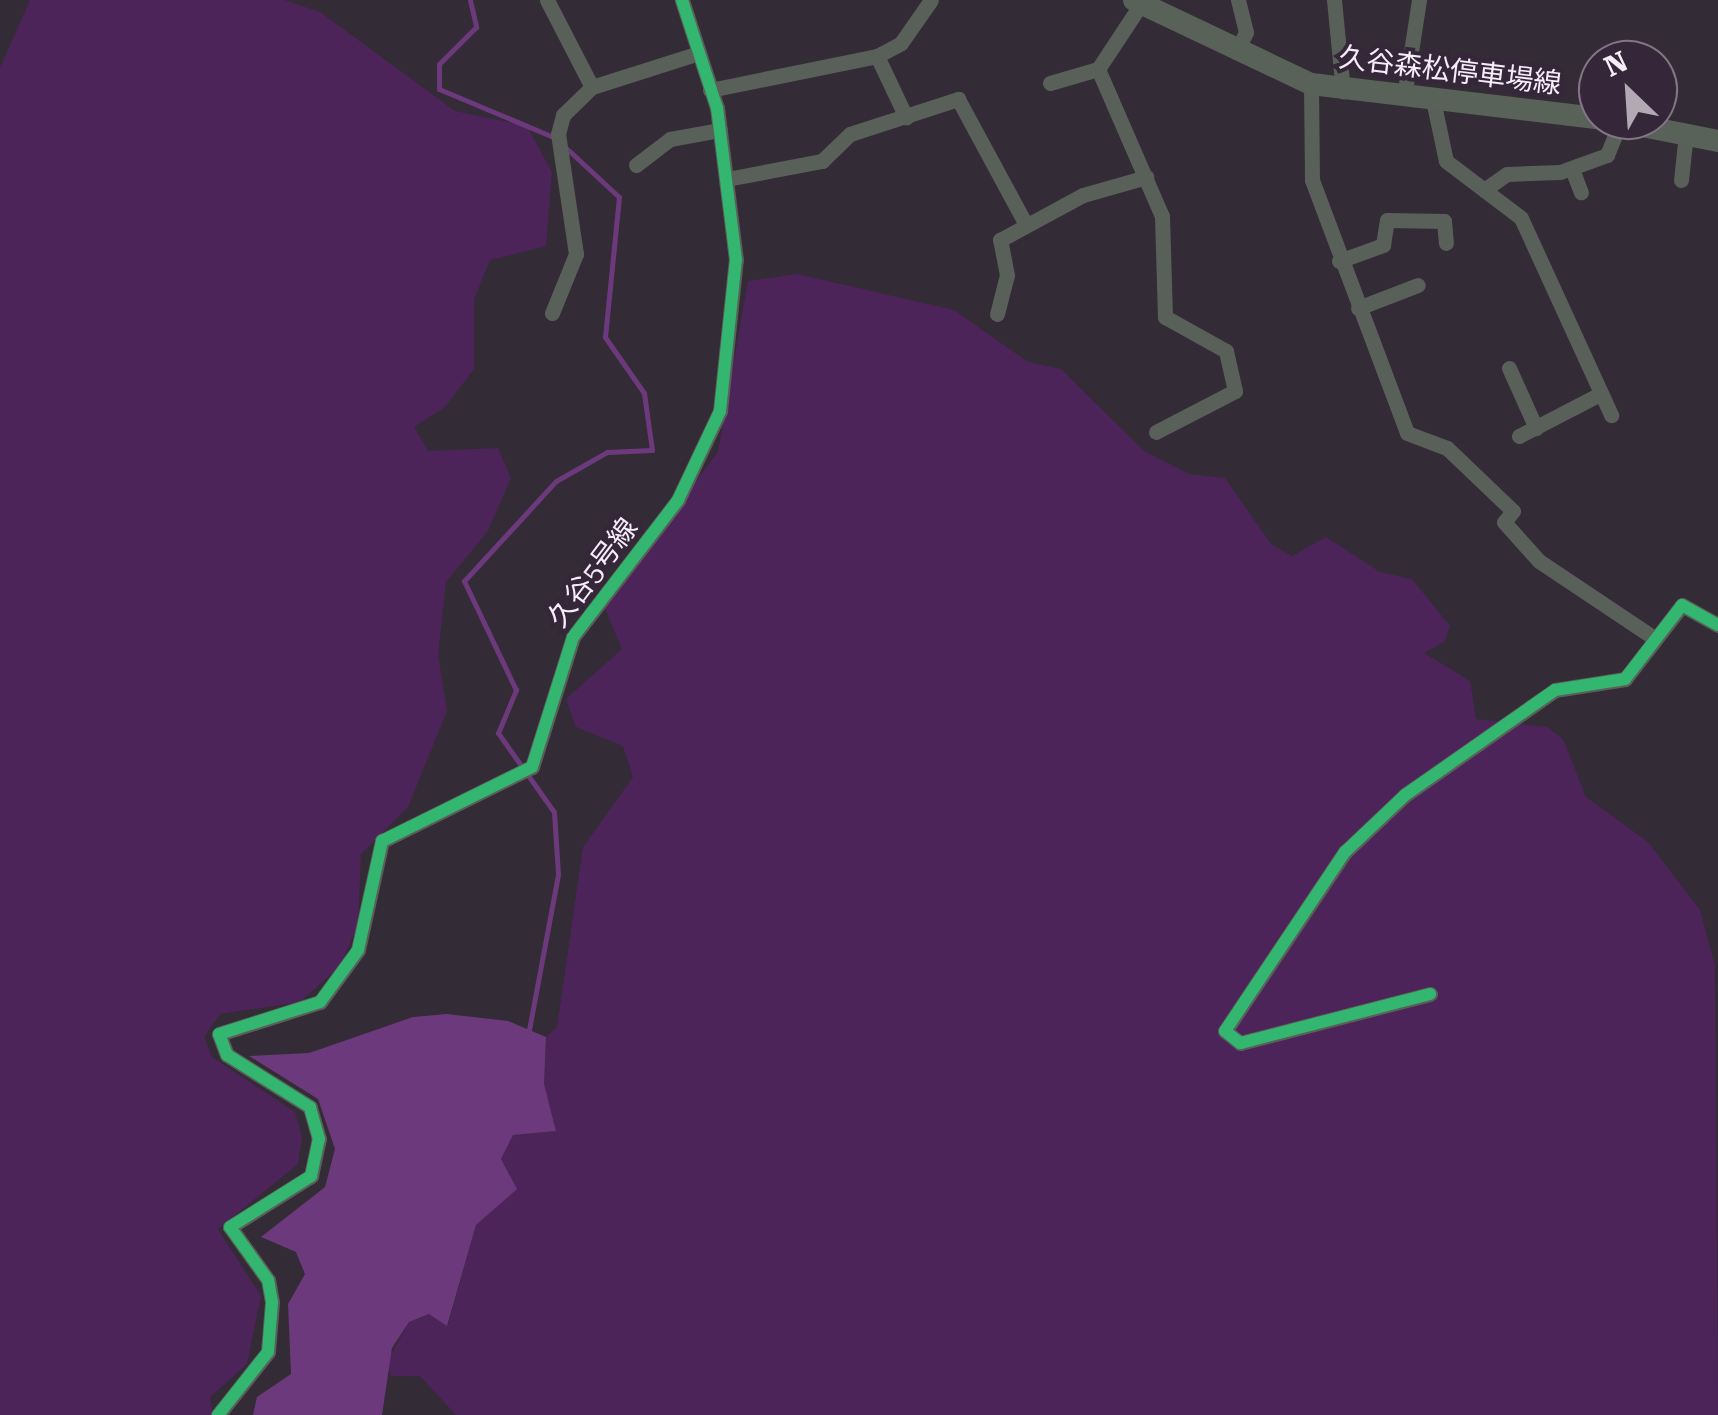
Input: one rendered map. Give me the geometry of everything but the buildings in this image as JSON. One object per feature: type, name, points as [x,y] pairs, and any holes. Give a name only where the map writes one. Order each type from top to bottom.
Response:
[{"type":"main road","name":"久谷森松停車場線","points":[[1138,2],[1236,52],[1311,84],[1343,92],[1578,116]]},
{"type":"main road","points":[[1678,131],[1718,141]]},
{"type":"street","points":[[547,0],[592,86]]},
{"type":"street","name":"久谷5号線","points":[[218,1415],[268,1352],[272,1302],[268,1280],[230,1238],[230,1227],[310,1176],[318,1139],[310,1107],[227,1055],[219,1034],[301,1015],[335,988],[366,927],[382,840],[528,772],[574,637],[678,500],[720,412],[734,320],[727,180],[710,90],[693,55],[682,0]]},
{"type":"street","points":[[710,90],[877,56],[901,43],[931,0]]},
{"type":"street","points":[[1236,52],[1246,32],[1238,0]]},
{"type":"street","points":[[1334,0],[1343,92]]},
{"type":"street","points":[[1404,97],[1418,0]]},
{"type":"street","points":[[1050,83],[1098,68],[1138,2]]},
{"type":"street","points":[[552,313],[576,254],[558,141],[563,115],[592,86],[693,55]]},
{"type":"street","points":[[877,56],[906,118]]},
{"type":"street","points":[[1098,68],[1146,176],[1166,242],[1165,317],[1226,352],[1235,391],[1156,432]]},
{"type":"street","points":[[1311,84],[1312,180],[1407,432],[1447,448],[1513,511],[1504,522],[1539,561],[1651,636]]},
{"type":"street","points":[[727,180],[822,161],[850,134],[958,99],[1026,226]]},
{"type":"street","points":[[1433,100],[1446,161],[1522,218],[1612,416]]},
{"type":"street","points":[[636,165],[670,139],[720,130]]},
{"type":"street","points":[[1681,180],[1686,132]]},
{"type":"street","points":[[1484,190],[1507,174],[1572,169],[1617,148],[1618,140]]},
{"type":"street","points":[[1572,169],[1582,192]]},
{"type":"street","points":[[997,314],[1008,274],[1000,240],[1146,176]]},
{"type":"street","points":[[1340,261],[1383,245],[1387,220],[1444,221],[1446,243]]},
{"type":"street","points":[[1358,308],[1418,285]]},
{"type":"street","points":[[1509,368],[1536,428]]},
{"type":"street","points":[[1519,436],[1600,394]]},
{"type":"street","points":[[1430,994],[1240,1043],[1225,1031],[1345,852],[1405,796],[1555,690],[1625,680],[1651,636],[1682,605],[1718,624]]},
{"type":"shaded area","points":[[30,0],[284,0],[320,12],[455,111],[527,126],[552,172],[546,246],[490,260],[474,299],[474,369],[445,407],[414,427],[428,451],[498,448],[511,478],[488,531],[446,582],[438,655],[447,711],[408,807],[361,854],[358,925],[340,966],[300,1002],[220,1014],[204,1037],[212,1057],[295,1112],[302,1137],[298,1164],[218,1229],[261,1296],[247,1364],[210,1397],[213,1415],[0,1415],[0,68]]},
{"type":"shaded area","points":[[797,274],[954,310],[1028,362],[1061,369],[1144,451],[1189,474],[1225,478],[1271,544],[1292,556],[1326,537],[1380,572],[1412,579],[1450,626],[1444,642],[1424,653],[1470,681],[1476,719],[1547,727],[1563,739],[1586,797],[1648,842],[1700,910],[1715,966],[1718,1415],[456,1415],[420,1376],[391,1376],[387,1362],[409,1322],[430,1314],[448,1325],[476,1225],[516,1189],[501,1159],[513,1135],[556,1131],[544,1084],[546,1037],[557,1027],[583,847],[633,777],[623,746],[576,727],[566,699],[622,649],[603,604],[718,452],[748,281]]},
{"type":"shaded area","points":[[447,1014],[508,1021],[546,1037],[544,1084],[556,1131],[513,1135],[501,1159],[517,1189],[476,1225],[447,1326],[429,1314],[409,1322],[392,1348],[382,1415],[253,1415],[257,1397],[291,1374],[288,1304],[305,1274],[296,1252],[261,1237],[325,1187],[335,1149],[318,1099],[249,1056],[309,1053],[413,1017]]},
{"type":"waterway","points":[[470,0],[476,27],[439,64],[439,89],[553,137]]},
{"type":"waterway","points":[[528,1035],[558,874],[554,812],[498,733],[516,690],[464,581],[556,481],[607,452],[652,450],[644,393],[605,337],[619,197],[565,147]]},
{"type":"cycle path","points":[[218,1415],[268,1352],[272,1302],[268,1280],[230,1227],[311,1176],[319,1139],[310,1107],[227,1055],[219,1034],[320,1002],[358,950],[382,841],[532,767],[573,637],[678,500],[720,411],[736,260],[717,108],[682,0]]},
{"type":"cycle path","points":[[1430,994],[1240,1043],[1225,1031],[1345,852],[1405,795],[1555,690],[1625,679],[1682,605],[1718,625]]}]
